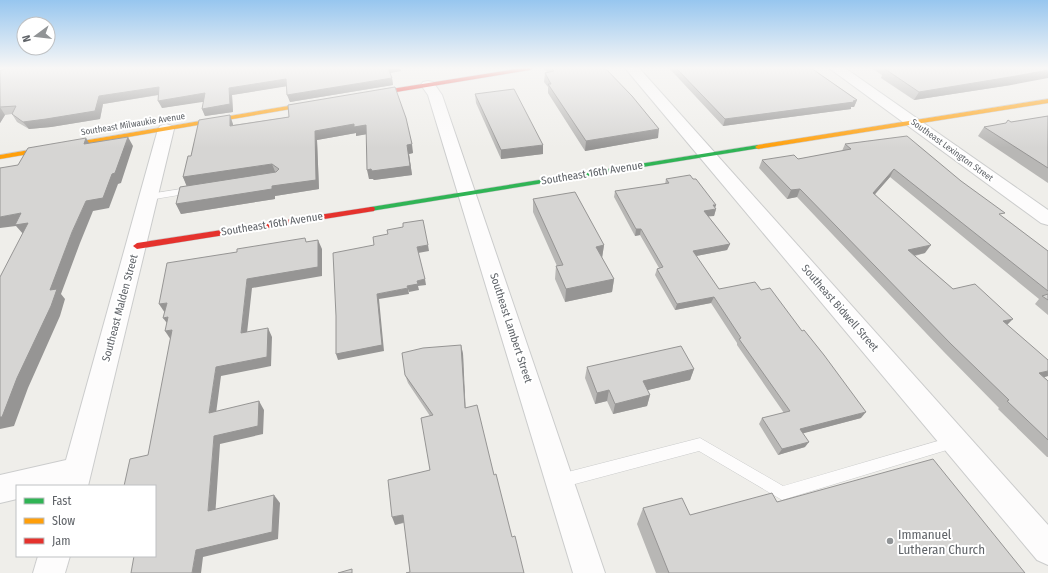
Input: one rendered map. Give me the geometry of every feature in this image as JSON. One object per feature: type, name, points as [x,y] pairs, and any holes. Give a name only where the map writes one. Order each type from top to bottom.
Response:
[{"type":"street","points":[[359,96],[367,95]]},
{"type":"street","name":"Southeast Lambert Street","points":[[435,95],[468,193],[590,573]]},
{"type":"street","name":"Southeast Bidwell Street","points":[[655,95],[1048,549]]},
{"type":"street","name":"Southeast Lexington Street","points":[[874,95],[1048,219]]},
{"type":"street","name":"Southeast 16th Avenue","points":[[136,246],[1048,101]]},
{"type":"street","name":"Southeast Milwaukie Avenue","points":[[0,157],[328,102]]},
{"type":"street","name":"Southeast Malden Street","points":[[75,479],[166,129]]},
{"type":"street","points":[[34,485],[75,479]]},
{"type":"street","points":[[0,490],[16,488]]},
{"type":"street","points":[[49,573],[54,557]]},
{"type":"lane","points":[[149,197],[201,189]]},
{"type":"lane","points":[[560,480],[700,444],[782,493],[956,442]]},
{"type":"building","points":[[0,95],[107,95],[99,96],[95,111],[23,122],[12,114],[16,106],[0,107]]},
{"type":"building","points":[[158,95],[195,95],[158,101]]},
{"type":"building","points":[[205,95],[229,95],[230,104],[202,109]]},
{"type":"building","points":[[349,95],[398,95],[406,118],[412,144],[407,145],[410,166],[372,171],[371,169],[367,170],[366,125],[354,127],[354,124],[315,131],[316,180],[272,186],[272,189],[176,204],[180,187],[276,172],[279,169],[272,164],[183,177],[188,156],[191,156],[199,120],[230,115],[230,126],[289,117],[288,105]]},
{"type":"building","points":[[475,95],[517,95],[543,145],[501,150]]},
{"type":"building","points":[[555,95],[631,95],[659,129],[586,141]]},
{"type":"building","points":[[702,95],[849,95],[857,100],[853,101],[854,102],[725,119]]},
{"type":"building","points":[[1048,116],[1048,168],[984,127],[1006,123],[1008,120],[1011,122]]},
{"type":"building","points":[[907,136],[961,181],[1005,213],[999,214],[1048,251],[1048,291],[894,169],[873,193],[931,245],[908,250],[953,289],[975,284],[1013,319],[1003,321],[1048,360],[1048,371],[1039,373],[1048,381],[1048,440],[1007,401],[1009,400],[951,344],[800,189],[791,190],[762,160],[794,155],[798,159],[851,149],[845,144]]},
{"type":"building","points":[[128,137],[115,173],[112,174],[103,198],[86,201],[72,232],[50,290],[57,289],[51,306],[17,378],[2,417],[0,417],[0,277],[28,223],[15,225],[21,213],[0,217],[0,168],[18,165],[28,148],[86,138],[84,144]]},
{"type":"building","points":[[690,175],[693,179],[696,179],[716,205],[713,205],[716,209],[704,211],[730,244],[693,251],[719,289],[755,282],[761,290],[770,288],[802,331],[804,330],[824,355],[866,412],[800,429],[809,442],[782,449],[762,418],[790,411],[739,339],[741,338],[714,297],[677,304],[657,269],[663,267],[641,229],[636,229],[615,191],[669,183],[666,179]]},
{"type":"building","points":[[575,192],[604,245],[596,247],[614,279],[566,289],[556,266],[563,265],[533,199]]},
{"type":"building","points":[[423,220],[428,245],[417,247],[425,279],[417,281],[418,284],[407,286],[408,288],[377,294],[382,345],[336,354],[333,253],[374,245],[373,237],[388,234],[387,230],[403,227],[403,223]]},
{"type":"building","points":[[305,238],[306,242],[318,240],[318,267],[247,279],[241,333],[268,328],[267,357],[216,367],[209,413],[259,401],[258,426],[214,436],[208,511],[274,495],[272,532],[196,550],[192,573],[131,573],[134,557],[156,557],[156,485],[124,485],[130,459],[148,455],[172,330],[165,331],[168,317],[163,318],[167,303],[159,304],[167,263],[237,252],[237,249]]},
{"type":"building","points":[[1048,294],[1048,300],[1042,296]]},
{"type":"building","points":[[461,345],[465,408],[477,405],[494,475],[496,474],[512,537],[515,536],[524,573],[406,573],[410,572],[403,515],[392,517],[388,480],[430,470],[421,418],[433,415],[405,375],[402,353],[423,348]]},
{"type":"building","points":[[681,346],[694,369],[643,381],[650,395],[615,404],[609,390],[597,393],[587,367]]},
{"type":"building","points":[[933,459],[1025,573],[669,573],[643,508],[682,498],[690,515],[772,493],[777,502]]},
{"type":"building","points":[[352,569],[352,573],[338,573]]},
{"type":"traffic: fast","points":[[371,209],[758,147]]},
{"type":"traffic: slow","points":[[758,147],[1048,101]]},
{"type":"traffic: slow","points":[[0,157],[318,103]]},
{"type":"traffic: jam","points":[[137,246],[371,209]]},
{"type":"place","name":"Immanuel Lutheran Church","points":[[890,541]]}]
